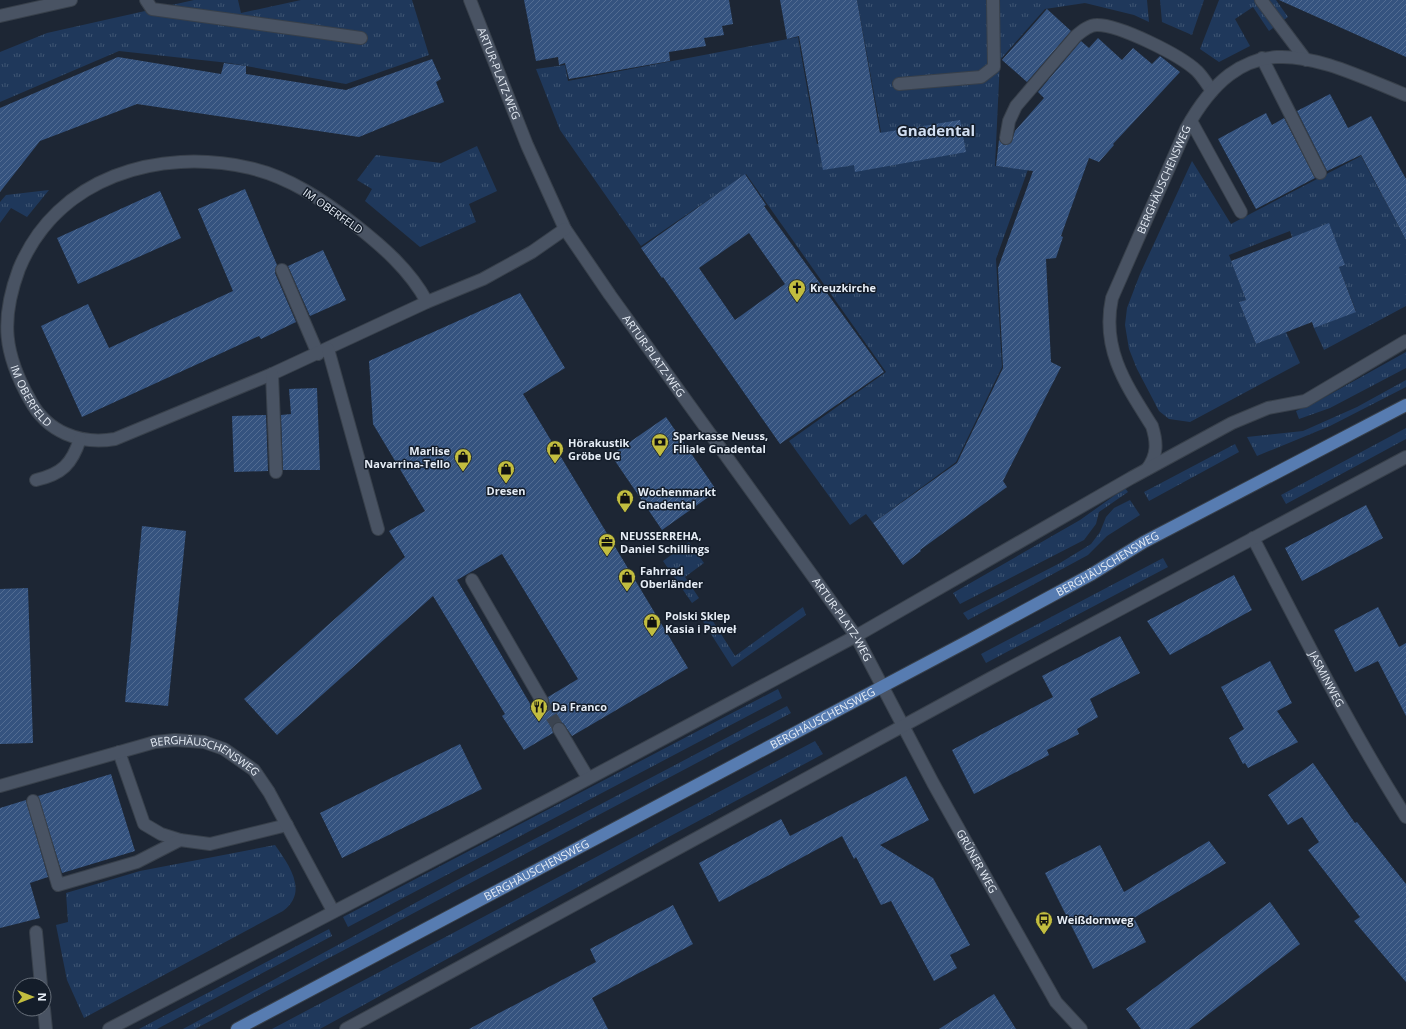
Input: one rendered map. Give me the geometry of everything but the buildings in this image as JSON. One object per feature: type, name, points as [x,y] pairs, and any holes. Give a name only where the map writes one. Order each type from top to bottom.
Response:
[{"type":"main road","name":"BERGHÄUSCHENSWEG","points":[[237,1029],[1092,574],[1144,542],[1406,405]]},
{"type":"street","points":[[0,16],[71,0]]},
{"type":"street","points":[[146,0],[152,9],[361,38]]},
{"type":"street","name":"ARTUR-PLATZ-WEG","points":[[470,0],[527,145],[566,229],[610,295],[856,636],[882,686]]},
{"type":"street","points":[[899,84],[981,77],[994,67],[993,0]]},
{"type":"street","points":[[1261,0],[1306,60]]},
{"type":"street","points":[[1006,138],[1009,121],[1016,106],[1084,28],[1097,25],[1142,39],[1171,53],[1198,72],[1212,91]]},
{"type":"street","name":"BERGHÄUSCHENSWEG","points":[[1147,469],[1152,463],[1156,452],[1155,435],[1152,426],[1118,367],[1110,338],[1109,319],[1112,298],[1191,121],[1201,103],[1229,73],[1240,66],[1262,58],[1279,57],[1306,60],[1344,70],[1406,95]]},
{"type":"street","points":[[1262,58],[1320,173]]},
{"type":"street","points":[[1191,121],[1241,212]]},
{"type":"street","name":"IM OBERFELD","points":[[427,302],[419,287],[404,269],[363,232],[317,197],[277,177],[248,167],[191,162],[171,162],[148,165],[112,177],[74,198],[56,213],[40,231],[21,265],[8,308],[6,330],[9,354],[14,370],[31,402],[45,420],[63,433],[80,439],[99,442],[115,439],[323,352],[427,302],[482,279],[532,252],[566,229]]},
{"type":"street","points":[[282,270],[323,352],[378,529]]},
{"type":"street","points":[[109,1029],[856,636],[1147,469],[1232,423],[1268,408],[1305,401],[1406,341]]},
{"type":"street","points":[[272,374],[276,472]]},
{"type":"street","points":[[36,480],[53,476],[67,466],[80,439]]},
{"type":"street","points":[[346,1029],[903,726],[1406,457]]},
{"type":"street","name":"JASMINWEG","points":[[1253,538],[1376,770],[1406,817]]},
{"type":"street","points":[[472,580],[542,701]]},
{"type":"street","name":"GRÜNER WEG","points":[[882,686],[1056,1002],[1081,1029]]},
{"type":"street","points":[[559,729],[588,778]]},
{"type":"street","name":"BERGHÄUSCHENSWEG","points":[[0,786],[155,742],[175,740],[204,742],[224,749],[254,770],[269,792],[333,911]]},
{"type":"street","points":[[119,752],[144,824],[161,834],[180,840],[210,844],[287,825]]},
{"type":"street","points":[[33,801],[58,885],[137,862],[180,840]]},
{"type":"street","points":[[36,932],[40,977]]},
{"type":"street","points":[[45,1017],[46,1029]]},
{"type":"green space","points":[[194,0],[238,0],[241,13],[301,0],[412,0],[429,55],[346,84],[229,63],[119,51],[0,102],[0,52],[47,33]]},
{"type":"green space","points":[[857,0],[1147,0],[1149,22],[1134,15],[1085,3],[1045,9],[1000,60],[995,166],[1011,168],[1017,129],[1036,147],[996,259],[1002,367],[956,462],[873,523],[866,514],[850,525],[789,441],[886,372],[746,174],[641,246],[560,130],[536,69],[565,65],[568,81],[798,37],[817,144],[881,132]]},
{"type":"green space","points":[[1160,0],[1204,0],[1192,35],[1162,22]]},
{"type":"green space","points":[[1219,0],[1276,0],[1288,17],[1269,31],[1253,7],[1235,19],[1250,46],[1219,62],[1200,49]]},
{"type":"green space","points":[[477,146],[497,191],[469,204],[476,222],[420,247],[365,201],[372,189],[357,180],[376,155],[441,163]]},
{"type":"green space","points":[[1361,156],[1406,240],[1406,306],[1324,350],[1314,328],[1356,311],[1339,267],[1345,265],[1292,237],[1290,231],[1229,255],[1246,300],[1239,302],[1256,344],[1286,332],[1300,363],[1190,422],[1169,419],[1159,411],[1137,369],[1129,349],[1125,325],[1127,308],[1140,274],[1192,161],[1231,224]]},
{"type":"green space","points":[[49,190],[27,217],[11,208],[0,223],[0,202],[6,195]]},
{"type":"green space","points":[[1406,352],[1406,368],[1330,408],[1299,419],[1296,411],[1318,401]]},
{"type":"green space","points":[[1406,380],[1406,387],[1330,426],[1257,456],[1247,437],[1303,431],[1357,407]]},
{"type":"green space","points":[[1406,428],[1406,439],[1286,504],[1281,495]]},
{"type":"green space","points":[[1235,444],[1239,452],[1149,501],[1144,492]]},
{"type":"green space","points":[[1125,488],[1128,492],[1099,512],[1096,524],[1084,540],[960,604],[953,593],[1080,520]]},
{"type":"green space","points":[[1130,500],[1140,515],[1107,536],[1088,555],[968,620],[963,613],[1060,563],[1091,544],[1100,532],[1106,517],[1114,508]]},
{"type":"green space","points":[[689,542],[704,563],[685,577],[699,598],[692,603],[663,561]]},
{"type":"green space","points":[[1163,558],[1168,567],[986,663],[981,654]]},
{"type":"green space","points":[[803,607],[806,615],[732,667],[702,620],[709,615],[735,656]]},
{"type":"green space","points":[[778,689],[782,698],[348,927],[343,917]]},
{"type":"green space","points":[[787,706],[791,713],[195,1029],[183,1029],[474,871]]},
{"type":"green space","points":[[815,741],[823,754],[663,840],[320,1029],[272,1029]]},
{"type":"green space","points":[[275,845],[286,861],[294,878],[296,887],[295,895],[291,904],[283,911],[84,1018],[67,980],[56,925],[68,922],[66,893],[140,871]]},
{"type":"green space","points":[[329,929],[332,936],[157,1029],[139,1029]]},
{"type":"tunnel","points":[[542,701],[559,729]]},
{"type":"place","name":"Kreuzkirche","points":[[797,303]]},
{"type":"place","name":"Sparkasse Neuss, Filiale Gnadental","points":[[660,457]]},
{"type":"place","name":"Hörakustik Gröbe UG","points":[[555,464]]},
{"type":"place","name":"Marlise Navarrina-Tello","points":[[463,472]]},
{"type":"place","name":"Dresen","points":[[506,484]]},
{"type":"place","name":"Wochenmarkt Gnadental","points":[[625,513]]},
{"type":"place","name":"NEUSSERREHA, Daniel Schillings","points":[[607,557]]},
{"type":"place","name":"Fahrrad Oberländer","points":[[627,592]]},
{"type":"place","name":"Polski Sklep Kasia i Paweł","points":[[652,637]]},
{"type":"place","name":"Da Franco","points":[[539,722]]},
{"type":"place","name":"Weißdornweg","points":[[1044,935]]},
{"type":"district","name":"Gnadental","points":[[936,131]]}]
